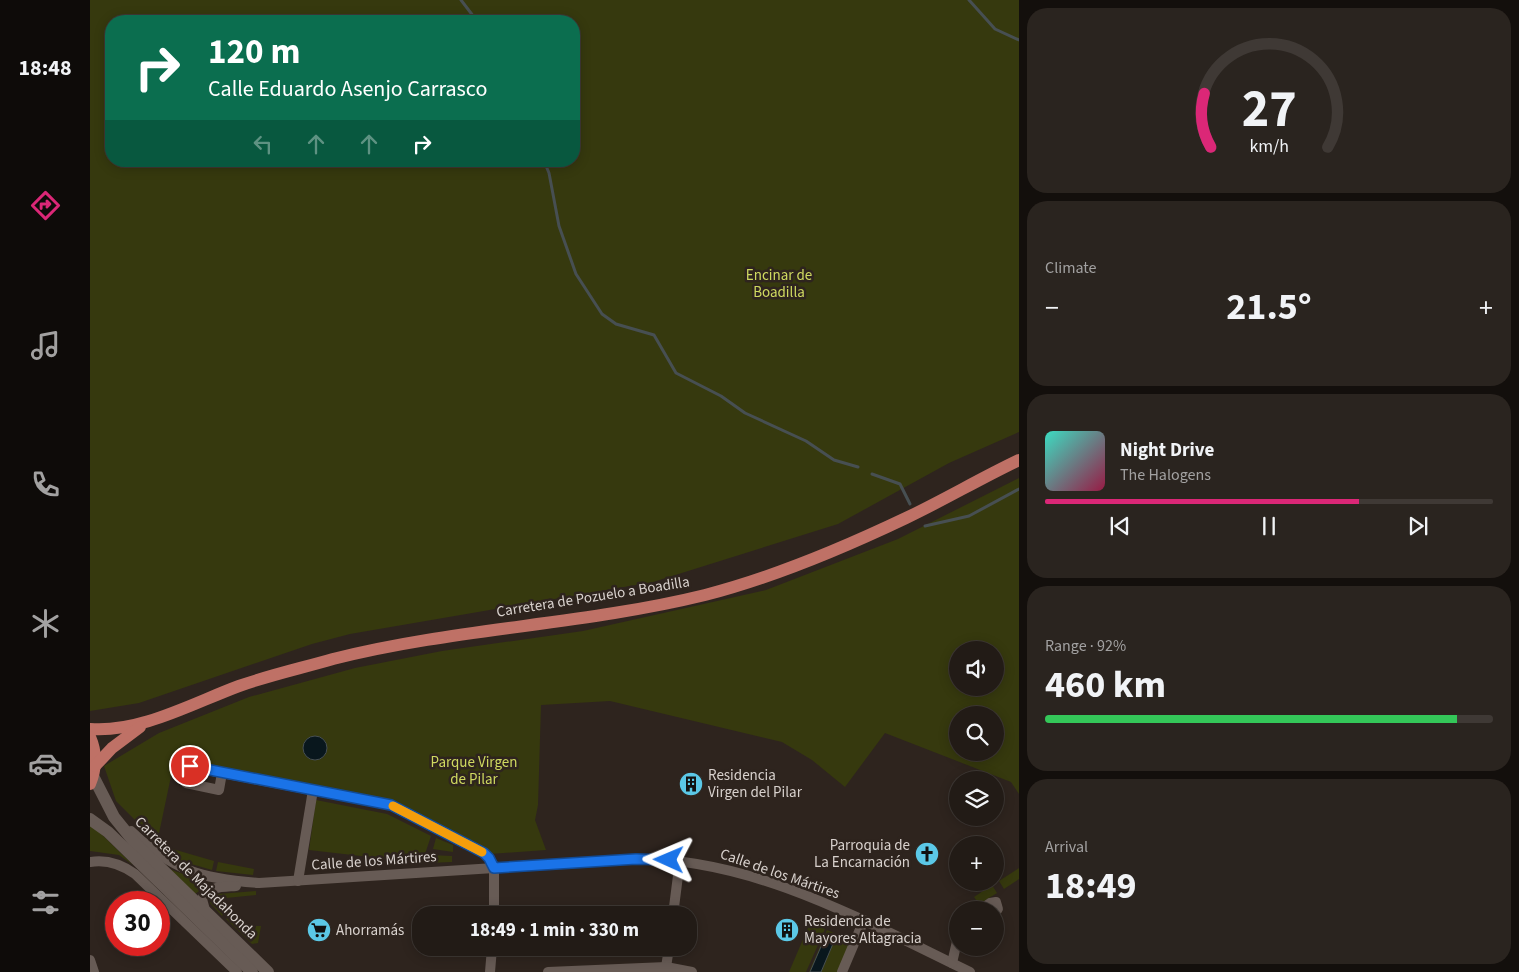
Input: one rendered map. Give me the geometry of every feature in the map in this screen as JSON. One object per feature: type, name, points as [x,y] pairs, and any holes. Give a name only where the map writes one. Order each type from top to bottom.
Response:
[{"type":"main road","name":"Carretera de Pozuelo a Boadilla","points":[[90,729],[114,730],[157,718],[243,685],[349,656],[426,640],[632,610],[705,595],[751,582],[824,555],[907,518],[1019,460]]},
{"type":"main road","name":"Carretera de Pozuelo a Boadilla","points":[[93,776],[129,733],[157,718]]},
{"type":"main road","points":[[90,737],[96,756],[93,776]]},
{"type":"street","points":[[222,773],[391,805],[484,853],[494,868],[494,906]]},
{"type":"street","name":"Carretera de Majadahonda","points":[[93,776],[107,804],[135,843],[268,972]]},
{"type":"street","name":"Calle de los Mártires","points":[[298,881],[313,790]]},
{"type":"street","name":"Calle de los Mártires","points":[[107,804],[134,834],[171,864],[212,878],[260,883]]},
{"type":"street","name":"Carretera de Majadahonda","points":[[90,819],[108,832],[252,972]]},
{"type":"street","name":"Calle de los Mártires","points":[[205,910],[202,899],[209,891],[260,883],[636,859],[680,860],[738,873],[864,920],[967,971]]},
{"type":"street","points":[[674,906],[680,860]]},
{"type":"street","points":[[90,862],[108,862],[125,867],[135,874],[237,972]]},
{"type":"street","points":[[842,972],[864,920]]},
{"type":"street","points":[[490,972],[491,956]]},
{"type":"street","points":[[666,967],[668,956]]},
{"type":"street","points":[[952,963],[954,956]]},
{"type":"street","points":[[90,960],[94,972]]},
{"type":"street","points":[[548,972],[666,967],[692,972]]},
{"type":"green space","name":"Encinar de Boadilla","points":[[90,0],[1019,0],[1019,432],[949,463],[838,524],[653,582],[350,634],[312,644],[139,703],[90,711]]},
{"type":"green space","name":"Parque Virgen de Pilar","points":[[1019,478],[1019,794],[1011,782],[1004,779],[1004,771],[983,771],[957,761],[1004,761],[1004,706],[949,706],[949,758],[885,733],[845,787],[812,760],[782,742],[610,701],[541,705],[538,805],[535,820],[546,850],[490,854],[393,802],[174,762],[158,838],[137,822],[116,801],[104,766],[159,733],[249,697],[355,668],[442,651],[583,631],[766,590],[898,539]]},
{"type":"green space","points":[[316,800],[387,814],[431,836],[422,863],[309,850]]},
{"type":"green space","points":[[90,825],[133,865],[119,855],[90,851]]},
{"type":"green space","points":[[436,838],[453,845],[453,852],[433,849]]},
{"type":"green space","points":[[162,843],[176,850],[214,861],[212,870],[181,861],[159,847]]},
{"type":"green space","points":[[429,855],[452,856],[452,862],[427,863]]},
{"type":"green space","points":[[218,862],[254,869],[253,875],[216,871]]},
{"type":"green space","points":[[1019,868],[1019,879],[1004,889],[1004,878]]},
{"type":"green space","points":[[169,869],[209,883],[209,884],[195,894]]},
{"type":"green space","points":[[256,891],[256,895],[216,899],[214,903],[224,913],[222,916],[210,903],[213,897],[218,894]]},
{"type":"green space","points":[[983,891],[996,891],[997,893],[984,901],[977,901],[974,897]]},
{"type":"green space","points":[[228,917],[253,939],[256,926],[261,926],[258,943],[252,944],[226,919]]},
{"type":"green space","points":[[810,923],[825,929],[806,972],[789,972]]},
{"type":"green space","points":[[827,930],[852,940],[839,972],[809,972]]},
{"type":"shaded area","points":[[315,736],[320,737],[326,743],[326,753],[320,759],[315,760],[310,759],[304,753],[303,748],[304,743],[310,737]]},
{"type":"shaded area","points":[[826,935],[835,939],[821,972],[810,972]]},
{"type":"waterway","points":[[461,0],[472,15]]},
{"type":"waterway","points":[[969,0],[995,29],[1019,40]]},
{"type":"waterway","points":[[546,167],[559,226],[576,274],[602,314],[616,324],[654,335],[676,373],[721,396],[745,413],[806,441],[834,460],[858,467]]},
{"type":"waterway","points":[[872,474],[900,484],[910,504]]},
{"type":"waterway","points":[[925,526],[969,516],[1019,489]]},
{"type":"slow traffic","points":[[393,806],[482,852]]},
{"type":"place","name":"Residencia Virgen del Pilar","points":[[691,784]]},
{"type":"place","name":"Parroquia de La Encarnación","points":[[927,854]]},
{"type":"place","name":"Ahorramás","points":[[319,930]]},
{"type":"place","name":"Residencia de Mayores Altagracia","points":[[787,930]]},
{"type":"route","points":[[190,766],[391,805],[484,853],[492,862],[494,868],[636,859],[669,860]]}]
